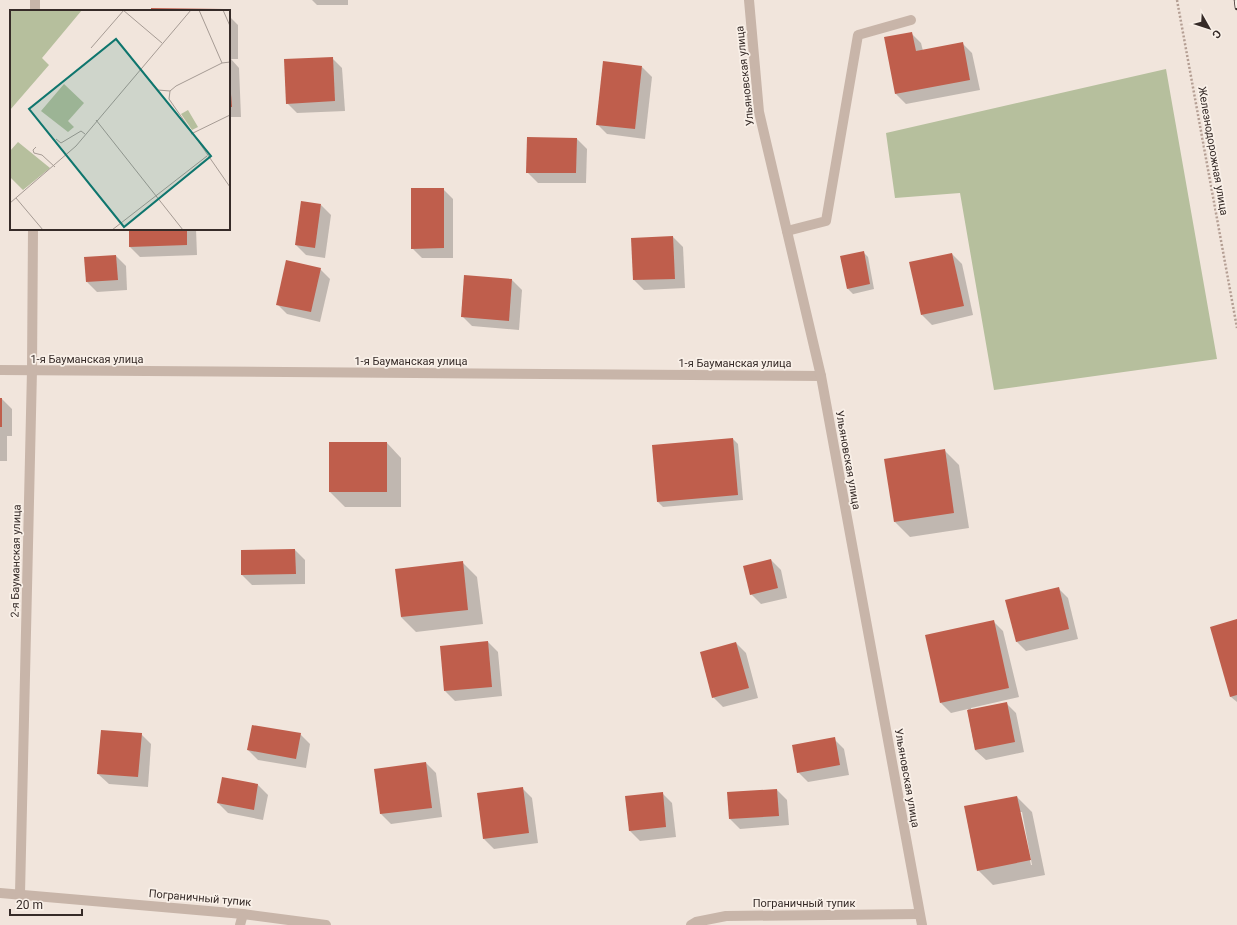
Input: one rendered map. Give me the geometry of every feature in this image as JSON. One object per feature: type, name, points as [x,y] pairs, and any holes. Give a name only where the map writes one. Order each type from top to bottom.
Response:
[{"type":"street","name":"Ульяновская улица","points":[[749,0],[759,112],[821,376],[922,925]]},
{"type":"street","points":[[787,231],[826,221],[858,35],[911,20]]},
{"type":"street","name":"2-я Бауманская улица","points":[[20,894],[34,230]]},
{"type":"street","name":"1-я Бауманская улица","points":[[0,370],[821,376]]},
{"type":"street","name":"Пограничный тупик","points":[[0,893],[243,914],[326,925]]},
{"type":"street","points":[[240,925],[243,914]]},
{"type":"street","name":"Пограничный тупик","points":[[691,925],[696,922],[726,916],[919,914]]},
{"type":"path","name":"Железнодорожная улица","points":[[1177,0],[1237,328]]},
{"type":"green space","points":[[1166,69],[1217,359],[994,390],[960,193],[895,198],[886,133]]},
{"type":"building","points":[[151,8],[224,9],[224,10],[151,10]]},
{"type":"building","points":[[912,32],[916,51],[963,42],[970,80],[895,94],[884,37]]},
{"type":"building","points":[[333,57],[335,101],[286,104],[284,59]]},
{"type":"building","points":[[603,61],[642,66],[635,129],[596,125]]},
{"type":"building","points":[[230,81],[232,107],[230,107]]},
{"type":"building","points":[[527,137],[577,138],[576,173],[526,173]]},
{"type":"building","points":[[411,188],[444,188],[444,248],[411,249]]},
{"type":"building","points":[[301,201],[321,204],[315,248],[295,245]]},
{"type":"building","points":[[129,230],[187,230],[187,245],[129,247]]},
{"type":"building","points":[[673,236],[675,279],[633,280],[631,238]]},
{"type":"building","points":[[864,251],[870,284],[847,289],[840,256]]},
{"type":"building","points":[[952,253],[964,306],[921,315],[909,262]]},
{"type":"building","points":[[116,255],[118,280],[86,282],[84,257]]},
{"type":"building","points":[[286,260],[321,268],[311,312],[276,305]]},
{"type":"building","points":[[464,275],[512,279],[509,321],[461,317]]},
{"type":"building","points":[[0,398],[2,398],[2,427],[0,427]]},
{"type":"building","points":[[733,438],[738,495],[657,502],[652,445]]},
{"type":"building","points":[[329,442],[387,442],[387,492],[329,492]]},
{"type":"building","points":[[945,449],[954,513],[894,522],[884,459]]},
{"type":"building","points":[[295,549],[296,574],[241,575],[241,550]]},
{"type":"building","points":[[771,559],[778,588],[750,595],[743,566]]},
{"type":"building","points":[[463,561],[468,610],[401,617],[395,569]]},
{"type":"building","points":[[1059,587],[1069,629],[1016,642],[1005,600]]},
{"type":"building","points":[[1237,619],[1237,695],[1230,697],[1210,627]]},
{"type":"building","points":[[994,620],[1009,688],[940,703],[925,635]]},
{"type":"building","points":[[488,641],[492,687],[444,691],[440,646]]},
{"type":"building","points":[[736,642],[749,688],[712,698],[700,652]]},
{"type":"building","points":[[1007,702],[1015,742],[975,750],[967,710]]},
{"type":"building","points":[[252,725],[301,733],[296,759],[247,750]]},
{"type":"building","points":[[101,730],[142,733],[138,777],[97,774]]},
{"type":"building","points":[[835,737],[840,765],[797,773],[792,745]]},
{"type":"building","points":[[426,762],[432,808],[380,814],[374,769]]},
{"type":"building","points":[[222,777],[258,784],[254,810],[217,803]]},
{"type":"building","points":[[523,787],[529,833],[483,839],[477,793]]},
{"type":"building","points":[[777,789],[779,816],[729,819],[727,792]]},
{"type":"building","points":[[663,792],[666,827],[629,831],[625,796]]},
{"type":"building","points":[[1017,796],[1031,860],[977,871],[964,806]]},
{"type":"railway","points":[[1236,0],[1237,8]]}]
